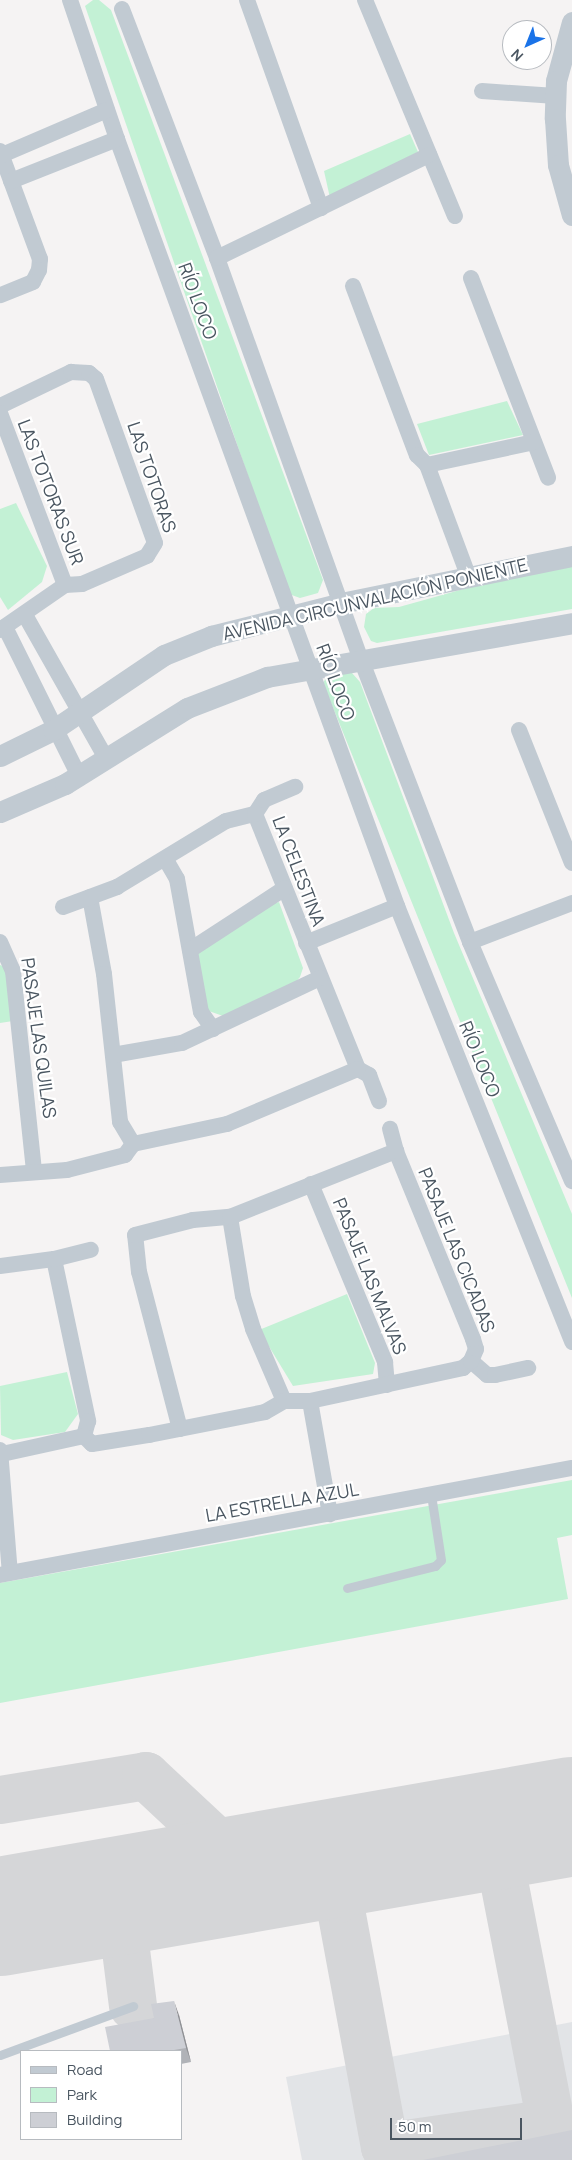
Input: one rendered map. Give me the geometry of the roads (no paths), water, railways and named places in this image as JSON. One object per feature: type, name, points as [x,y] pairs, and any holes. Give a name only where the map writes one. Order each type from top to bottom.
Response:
[{"type":"street","name":"RÍO LOCO","points":[[70,0],[117,139],[397,906],[572,1342]]},
{"type":"street","points":[[247,0],[321,208]]},
{"type":"street","points":[[365,0],[455,216]]},
{"type":"street","name":"RÍO LOCO","points":[[122,9],[217,258],[362,662],[470,942],[571,1177]]},
{"type":"street","points":[[572,22],[558,67],[556,96],[558,165],[572,215]]},
{"type":"street","points":[[482,91],[556,96]]},
{"type":"street","points":[[0,295],[25,286],[39,270],[40,258],[1,153],[107,110]]},
{"type":"street","points":[[12,181],[117,139]]},
{"type":"street","points":[[217,258],[430,155]]},
{"type":"street","points":[[471,278],[548,478]]},
{"type":"street","points":[[353,286],[417,455],[427,465],[469,578]]},
{"type":"street","name":"LAS TOTORAS","points":[[0,406],[71,372],[89,373],[96,379],[155,543],[147,556],[82,584],[65,585],[25,615],[2,628]]},
{"type":"street","name":"LAS TOTORAS SUR","points":[[0,413],[65,585]]},
{"type":"street","points":[[427,465],[534,442]]},
{"type":"street","name":"AVENIDA CIRCUNVALACIÓN PONIENTE","points":[[0,756],[53,730],[164,655],[211,636],[341,603],[572,556]]},
{"type":"street","points":[[25,615],[108,760]]},
{"type":"street","points":[[0,812],[79,776],[108,760],[164,722],[206,699],[266,677],[362,662],[572,623]]},
{"type":"street","points":[[2,628],[53,730],[79,776]]},
{"type":"street","points":[[519,730],[572,863]]},
{"type":"street","points":[[63,906],[117,887],[166,860],[226,821],[255,814],[264,800],[295,787]]},
{"type":"street","name":"LA CELESTINA","points":[[255,814],[358,1069],[369,1075],[379,1101]]},
{"type":"street","points":[[166,860],[177,878],[201,1012],[213,1029]]},
{"type":"street","points":[[190,950],[285,888]]},
{"type":"street","points":[[90,897],[104,974],[122,1129],[133,1144]]},
{"type":"street","points":[[470,942],[572,903]]},
{"type":"street","name":"LA CELESTINA","points":[[306,942],[397,906]]},
{"type":"street","name":"PASAJE LAS QUILAS","points":[[0,942],[13,971],[34,1172]]},
{"type":"street","points":[[113,1054],[182,1043],[320,978]]},
{"type":"street","points":[[0,1175],[80,1166],[124,1155],[133,1144],[226,1124],[358,1069]]},
{"type":"street","name":"PASAJE LAS CICADAS","points":[[390,1130],[396,1151],[473,1339],[476,1349],[471,1361]]},
{"type":"street","points":[[180,1429],[139,1272],[135,1235],[193,1220],[230,1217],[396,1151]]},
{"type":"street","name":"PASAJE LAS MALVAS","points":[[311,1184],[385,1362],[386,1385]]},
{"type":"street","points":[[230,1217],[243,1296],[265,1362],[284,1401]]},
{"type":"street","points":[[0,1266],[54,1259],[91,1250]]},
{"type":"street","points":[[54,1259],[88,1421],[84,1436]]},
{"type":"street","points":[[84,1436],[92,1444],[180,1429],[265,1412],[284,1401],[310,1401],[463,1368],[471,1361],[487,1374],[495,1375],[528,1368]]},
{"type":"street","points":[[310,1401],[330,1514]]},
{"type":"street","points":[[5,1574],[1,1452],[84,1436]]},
{"type":"street","name":"LA ESTRELLA AZUL","points":[[5,1574],[572,1468]]},
{"type":"lane","points":[[346,1588],[435,1566],[441,1560],[431,1495]]},
{"type":"lane","points":[[0,2055],[133,2006]]}]
